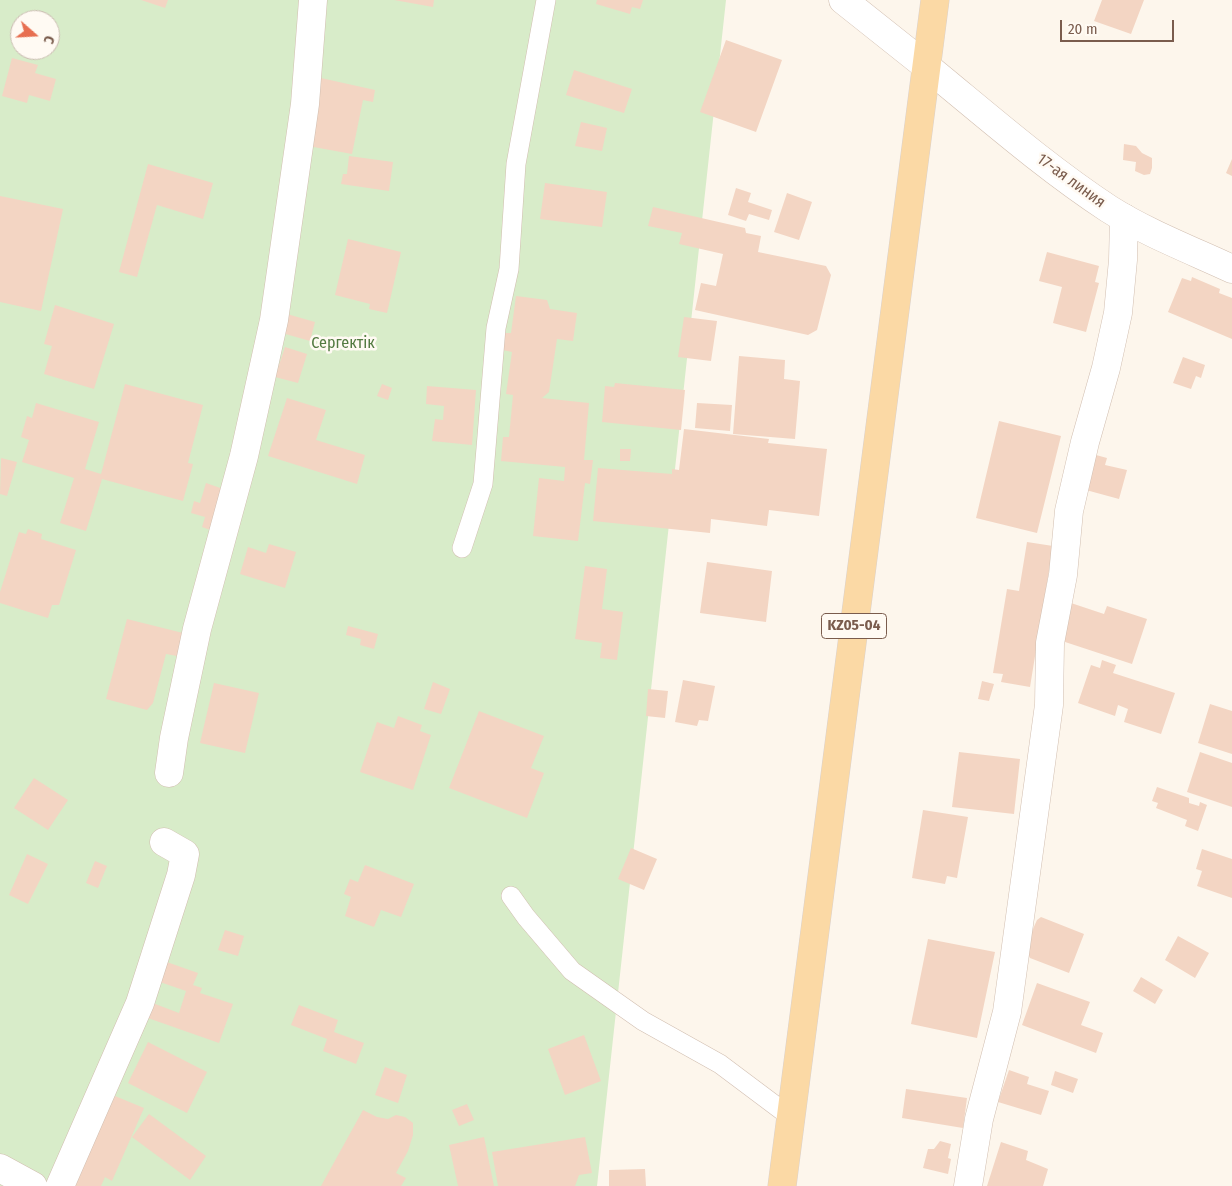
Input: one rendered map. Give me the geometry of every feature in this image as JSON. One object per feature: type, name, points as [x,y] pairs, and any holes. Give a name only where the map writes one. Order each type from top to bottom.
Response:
[{"type":"main road","name":"KZ05-04","points":[[782,1186],[935,0]]},
{"type":"street","points":[[169,774],[174,738],[197,629],[244,456],[274,320],[305,104],[313,0]]},
{"type":"street","name":"17-ая линия","points":[[843,0],[1046,163],[1109,209],[1124,218],[1232,269]]},
{"type":"street","points":[[968,1186],[979,1119],[1007,1012],[1046,733],[1049,705],[1050,643],[1063,575],[1069,511],[1118,314],[1123,260],[1124,218]]},
{"type":"street","points":[[60,1186],[140,1004],[180,875],[185,854],[164,842]]},
{"type":"street","points":[[0,1168],[34,1186]]},
{"type":"lane","points":[[462,548],[484,484],[496,328],[509,269],[516,164],[546,0]]},
{"type":"lane","points":[[511,896],[572,972],[643,1021],[720,1064],[792,1118]]},
{"type":"green space","name":"Сергектік","points":[[0,0],[726,0],[597,1186],[0,1186]]},
{"type":"building","points":[[141,0],[168,0],[165,8]]},
{"type":"building","points":[[394,0],[434,0],[433,7]]},
{"type":"building","points":[[597,0],[643,0],[640,9],[632,7],[630,14],[596,4]]},
{"type":"building","points":[[1102,0],[1144,0],[1131,34],[1094,21]]},
{"type":"building","points":[[726,40],[782,60],[756,132],[700,112]]},
{"type":"building","points":[[11,60],[38,65],[35,73],[56,79],[50,101],[29,95],[27,103],[2,96]]},
{"type":"building","points":[[574,70],[632,89],[624,113],[566,95]]},
{"type":"building","points":[[321,78],[375,90],[373,102],[363,100],[352,154],[308,146]]},
{"type":"building","points":[[581,122],[607,128],[602,151],[575,146]]},
{"type":"building","points":[[1124,144],[1136,146],[1142,153],[1152,158],[1150,174],[1144,175],[1135,171],[1136,162],[1123,160]]},
{"type":"building","points":[[349,156],[393,162],[389,191],[341,184],[343,174],[347,174]]},
{"type":"building","points":[[1232,159],[1232,176],[1226,173]]},
{"type":"building","points":[[148,164],[213,183],[203,219],[157,205],[137,277],[119,272]]},
{"type":"building","points":[[545,183],[607,192],[602,227],[540,219]]},
{"type":"building","points":[[736,188],[751,193],[748,202],[772,210],[769,220],[749,214],[746,221],[728,215]]},
{"type":"building","points":[[787,193],[812,202],[799,240],[774,232]]},
{"type":"building","points":[[0,196],[63,209],[41,311],[0,302]]},
{"type":"building","points":[[653,207],[745,228],[746,233],[761,236],[758,252],[826,266],[831,275],[817,330],[808,335],[695,310],[701,283],[716,286],[723,254],[679,244],[682,233],[648,226]]},
{"type":"building","points":[[348,239],[401,252],[387,313],[369,309],[370,304],[335,295]]},
{"type":"building","points":[[1047,252],[1099,266],[1095,282],[1099,283],[1086,332],[1053,323],[1062,287],[1039,281]]},
{"type":"building","points":[[1192,277],[1220,289],[1219,293],[1232,298],[1232,339],[1168,312],[1182,278],[1191,281]]},
{"type":"building","points":[[516,296],[547,300],[550,309],[577,313],[573,341],[557,339],[549,392],[542,398],[589,403],[584,460],[593,460],[590,484],[585,483],[578,541],[533,536],[539,478],[564,481],[565,467],[501,461],[503,437],[509,437],[513,395],[506,394],[512,352],[503,350],[505,333],[511,333]]},
{"type":"building","points":[[55,305],[114,324],[94,389],[44,374],[52,346],[44,344]]},
{"type":"building","points":[[287,314],[315,322],[310,341],[282,333]]},
{"type":"building","points":[[684,317],[717,321],[711,361],[678,357]]},
{"type":"building","points":[[285,347],[307,354],[298,383],[275,377]]},
{"type":"building","points":[[739,356],[785,360],[784,379],[800,381],[795,439],[733,434]]},
{"type":"building","points":[[1183,357],[1205,365],[1201,378],[1196,376],[1191,389],[1173,383]]},
{"type":"building","points":[[615,383],[685,390],[681,430],[602,422],[605,386],[614,387]]},
{"type":"building","points":[[125,384],[203,405],[188,463],[193,464],[183,501],[102,479],[86,531],[60,523],[74,478],[22,462],[29,440],[21,437],[27,416],[32,418],[36,403],[99,422],[85,469],[101,474]]},
{"type":"building","points":[[382,384],[392,388],[388,400],[377,396]]},
{"type":"building","points":[[427,386],[476,390],[472,445],[432,441],[435,419],[443,420],[444,406],[426,404]]},
{"type":"building","points":[[287,398],[326,410],[316,440],[365,455],[357,484],[268,456]]},
{"type":"building","points":[[697,403],[732,405],[730,431],[695,428]]},
{"type":"building","points":[[999,421],[1061,436],[1037,533],[976,518]]},
{"type":"building","points":[[684,429],[769,439],[768,443],[827,449],[819,516],[769,510],[767,526],[711,519],[710,533],[593,521],[598,468],[672,474],[672,469],[679,470]]},
{"type":"building","points":[[620,449],[631,449],[630,461],[620,461]]},
{"type":"building","points":[[1096,455],[1107,458],[1105,465],[1127,470],[1119,499],[1086,490]]},
{"type":"building","points":[[1,458],[17,462],[7,496],[0,494]]},
{"type":"building","points":[[206,483],[226,490],[210,530],[202,527],[205,517],[191,513],[194,501],[200,503]]},
{"type":"building","points":[[28,529],[42,534],[41,539],[76,550],[59,605],[52,605],[48,618],[0,603],[0,592],[19,532],[26,534]]},
{"type":"building","points":[[1027,542],[1053,546],[1030,687],[1001,682],[1003,674],[993,673],[1007,589],[1019,591]]},
{"type":"building","points":[[269,544],[296,552],[285,588],[240,574],[248,547],[266,553]]},
{"type":"building","points":[[707,562],[772,571],[766,622],[700,613]]},
{"type":"building","points":[[585,566],[607,569],[602,609],[623,612],[617,660],[600,658],[602,643],[575,639]]},
{"type":"building","points":[[1071,603],[1104,614],[1107,606],[1147,619],[1132,664],[1059,640]]},
{"type":"building","points":[[127,619],[183,633],[177,656],[166,654],[153,703],[147,710],[106,699]]},
{"type":"building","points":[[348,626],[378,634],[374,649],[360,645],[361,639],[346,635]]},
{"type":"building","points":[[1102,660],[1116,665],[1113,673],[1175,693],[1161,734],[1124,722],[1128,709],[1118,705],[1115,716],[1078,703],[1091,665],[1100,668]]},
{"type":"building","points":[[683,680],[715,686],[708,721],[699,720],[697,726],[675,722]]},
{"type":"building","points":[[982,681],[994,684],[989,701],[978,699]]},
{"type":"building","points":[[433,682],[450,689],[441,714],[424,709]]},
{"type":"building","points":[[214,683],[259,693],[245,753],[200,743]]},
{"type":"building","points":[[648,689],[668,691],[665,718],[646,716]]},
{"type":"building","points":[[1210,704],[1232,711],[1232,754],[1198,743]]},
{"type":"building","points":[[479,711],[544,736],[531,768],[544,773],[527,818],[449,788]]},
{"type":"building","points":[[398,716],[422,725],[420,731],[431,735],[413,790],[360,772],[377,722],[394,728]]},
{"type":"building","points":[[959,752],[1020,759],[1014,814],[952,807]]},
{"type":"building","points":[[1200,752],[1232,763],[1232,807],[1187,792]]},
{"type":"building","points":[[34,778],[68,800],[48,830],[14,808]]},
{"type":"building","points":[[1157,787],[1189,798],[1189,803],[1199,806],[1200,802],[1207,805],[1198,831],[1185,826],[1187,820],[1156,808],[1158,803],[1152,801]]},
{"type":"building","points":[[923,810],[968,817],[957,878],[947,876],[945,884],[912,878]]},
{"type":"building","points":[[631,848],[657,859],[644,890],[618,879]]},
{"type":"building","points":[[1202,849],[1232,859],[1232,898],[1197,886],[1202,871],[1196,869]]},
{"type":"building","points":[[27,854],[48,864],[28,904],[9,895]]},
{"type":"building","points":[[95,861],[107,866],[98,888],[86,883]]},
{"type":"building","points":[[365,865],[414,884],[401,917],[381,910],[374,927],[345,916],[351,897],[344,894],[350,879],[358,882]]},
{"type":"building","points":[[1041,917],[1084,934],[1069,973],[1030,958],[1027,952],[1029,938],[1037,920]]},
{"type":"building","points":[[225,930],[244,936],[238,956],[218,950]]},
{"type":"building","points":[[1178,936],[1209,953],[1195,978],[1165,960]]},
{"type":"building","points":[[928,939],[995,952],[977,1038],[911,1024]]},
{"type":"building","points":[[164,961],[198,973],[193,985],[202,988],[200,993],[233,1004],[219,1043],[145,1017],[150,1002],[179,1013],[186,991],[157,981]]},
{"type":"building","points":[[1141,977],[1163,990],[1155,1004],[1133,991]]},
{"type":"building","points":[[1037,983],[1090,1002],[1081,1025],[1103,1033],[1096,1053],[1022,1025]]},
{"type":"building","points":[[299,1005],[338,1020],[334,1032],[364,1043],[356,1064],[323,1051],[327,1039],[291,1025]]},
{"type":"building","points":[[584,1035],[601,1081],[565,1095],[548,1049]]},
{"type":"building","points":[[148,1042],[207,1072],[187,1113],[128,1083]]},
{"type":"building","points":[[385,1067],[407,1075],[398,1103],[375,1095]]},
{"type":"building","points":[[1009,1070],[1029,1077],[1027,1084],[1049,1091],[1041,1115],[998,1102]]},
{"type":"building","points":[[1055,1071],[1078,1079],[1073,1093],[1051,1085]]},
{"type":"building","points":[[906,1089],[967,1098],[963,1128],[902,1118]]},
{"type":"building","points":[[115,1096],[144,1108],[112,1181],[105,1177],[101,1186],[74,1186]]},
{"type":"building","points":[[467,1104],[474,1120],[459,1126],[452,1110]]},
{"type":"building","points":[[363,1110],[377,1117],[388,1119],[396,1115],[405,1117],[413,1123],[413,1135],[408,1151],[396,1173],[406,1178],[401,1186],[321,1186]]},
{"type":"building","points":[[149,1114],[206,1156],[190,1180],[132,1137]]},
{"type":"building","points":[[484,1137],[494,1186],[458,1186],[449,1145]]},
{"type":"building","points":[[585,1137],[592,1173],[579,1175],[575,1186],[498,1186],[492,1152]]},
{"type":"building","points":[[940,1141],[951,1144],[948,1158],[951,1159],[948,1174],[923,1168],[928,1149],[934,1149]]},
{"type":"building","points":[[1001,1142],[1028,1151],[1026,1160],[1048,1169],[1043,1186],[987,1186]]},
{"type":"building","points":[[645,1169],[646,1186],[609,1186],[609,1170]]}]
